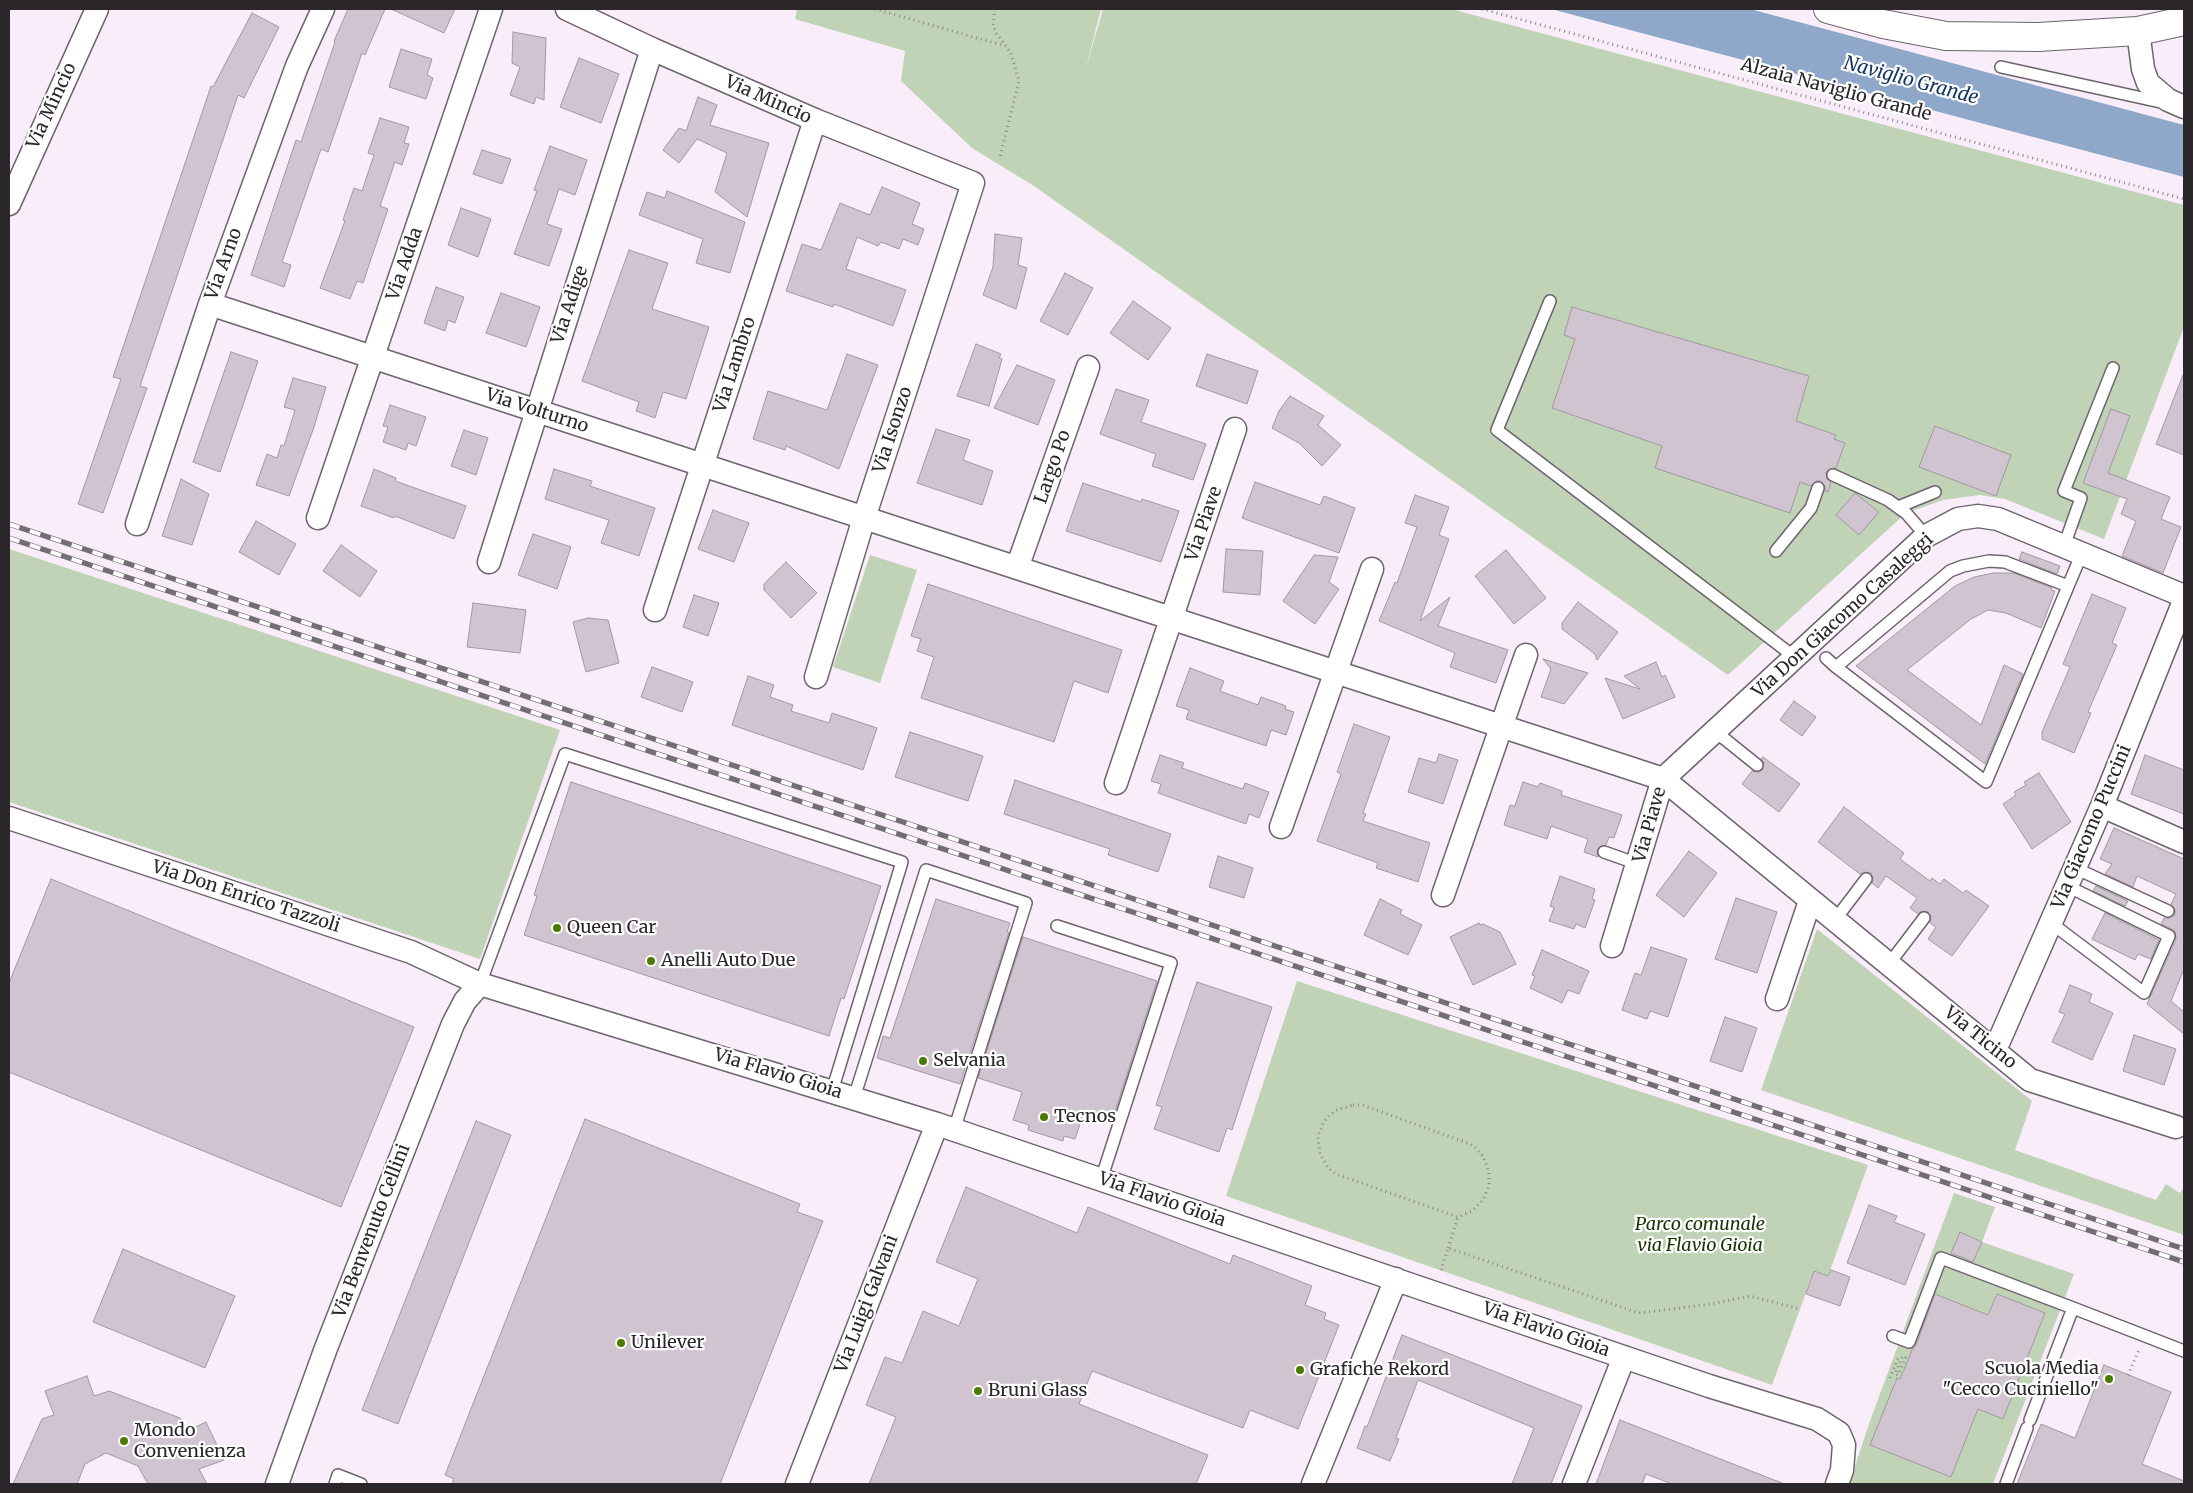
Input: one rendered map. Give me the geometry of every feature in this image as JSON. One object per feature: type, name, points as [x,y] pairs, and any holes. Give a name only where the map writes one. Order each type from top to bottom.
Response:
[{"type":"main road","points":[[1828,9],[1882,24],[1946,36],[2038,37],[2138,31],[2184,21]]},
{"type":"street","name":"Via Mincio","points":[[9,204],[97,9]]},
{"type":"street","name":"Via Arno","points":[[137,524],[210,304],[297,66],[323,9]]},
{"type":"street","name":"Via Adda","points":[[318,518],[491,9]]},
{"type":"street","name":"Via Mincio","points":[[567,9],[652,49],[815,120],[973,183]]},
{"type":"street","points":[[2138,31],[2143,70],[2148,82],[2156,92],[2184,107]]},
{"type":"street","name":"Via Adige","points":[[489,562],[652,49]]},
{"type":"street","name":"Via Lambro","points":[[655,610],[815,120]]},
{"type":"street","name":"Via Isonzo","points":[[816,677],[864,518],[973,183]]},
{"type":"street","name":"Via Volturno","points":[[210,304],[864,518]]},
{"type":"street","name":"Largo Po","points":[[1017,568],[1088,367]]},
{"type":"street","name":"Via Piave","points":[[1116,784],[1236,429]]},
{"type":"street","name":"Via Don Giacomo Casaleggi","points":[[1663,779],[1926,536],[1958,519],[1978,516],[1998,519],[2184,596]]},
{"type":"street","points":[[864,518],[1172,619]]},
{"type":"street","points":[[1281,828],[1372,569]]},
{"type":"street","name":"Via Giacomo Puccini","points":[[1996,1050],[2102,806],[2184,601]]},
{"type":"street","name":"Via Piave","points":[[1172,619],[1663,779],[1612,946]]},
{"type":"street","points":[[1443,895],[1503,727],[1526,655]]},
{"type":"street","name":"Via Ticino","points":[[1663,779],[1810,901],[1996,1050],[2030,1080],[2176,1127]]},
{"type":"street","points":[[2102,806],[2184,842]]},
{"type":"street","name":"Via Don Enrico Tazzoli","points":[[9,818],[411,952],[480,984]]},
{"type":"street","points":[[1777,998],[1810,901]]},
{"type":"street","name":"Via Flavio Gioia","points":[[480,984],[945,1127],[1624,1357],[1817,1419],[1839,1433],[1844,1445],[1842,1470],[1837,1484]]},
{"type":"street","name":"Via Benvenuto Cellini","points":[[277,1484],[326,1348],[453,1024],[466,1001],[480,984]]},
{"type":"street","name":"Via Luigi Galvani","points":[[797,1484],[945,1127]]},
{"type":"street","points":[[1312,1484],[1396,1280]]},
{"type":"street","points":[[1574,1484],[1624,1357]]},
{"type":"lane","points":[[2001,66],[2184,107]]},
{"type":"lane","points":[[1550,301],[1497,430],[1796,658]]},
{"type":"lane","points":[[1826,658],[1986,782],[2068,586],[2082,498],[2064,490],[2113,368]]},
{"type":"lane","points":[[1833,475],[1888,500],[1906,513],[1926,536]]},
{"type":"lane","points":[[1776,551],[1811,508],[1818,488]]},
{"type":"lane","points":[[1898,507],[1935,492]]},
{"type":"lane","points":[[1836,667],[1950,571],[1963,566],[1989,562],[2005,562],[2068,586]]},
{"type":"lane","points":[[1716,732],[1757,765]]},
{"type":"lane","points":[[480,984],[564,754],[902,862],[832,1091]]},
{"type":"lane","points":[[1604,852],[1638,864]]},
{"type":"lane","points":[[854,1098],[926,870],[1026,903],[945,1127]]},
{"type":"lane","points":[[2071,877],[2168,911]]},
{"type":"lane","points":[[2051,923],[2144,993],[2169,936],[2071,877]]},
{"type":"lane","points":[[1835,920],[1866,879]]},
{"type":"lane","points":[[1889,964],[1924,918]]},
{"type":"lane","points":[[1057,926],[1171,962],[1101,1180]]},
{"type":"lane","points":[[1893,1336],[1909,1342],[1941,1258],[2184,1351]]},
{"type":"lane","points":[[2006,1484],[2073,1308]]},
{"type":"lane","points":[[335,1484],[338,1475],[361,1484]]},
{"type":"path","points":[[875,9],[1006,46]]},
{"type":"path","points":[[995,9],[993,25],[1013,60],[1019,81],[1000,156]]},
{"type":"path","name":"Alzaia Naviglio Grande","points":[[1482,9],[2184,198]]},
{"type":"path","points":[[1353,1105],[1362,1106],[1473,1145],[1479,1150],[1487,1163],[1490,1178],[1489,1186],[1478,1206],[1465,1215],[1458,1217],[1336,1174],[1329,1169],[1320,1154],[1318,1137],[1324,1121],[1337,1110],[1353,1105]]},
{"type":"path","points":[[1441,1270],[1458,1217]]},
{"type":"path","points":[[1448,1248],[1639,1313],[1711,1304],[1750,1296],[1800,1309]]},
{"type":"path","points":[[2128,1375],[2144,1336]]},
{"type":"path","points":[[1890,1378],[1904,1348],[1895,1374],[1898,1375],[1907,1354]]},
{"type":"green space","points":[[797,9],[1101,9],[1085,72],[1103,9],[1451,9],[2184,205],[2184,327],[2104,539],[2005,499],[1980,495],[1943,500],[1906,513],[1728,675],[1034,186],[972,148],[901,81],[905,51],[795,19]]},
{"type":"green space","points":[[9,549],[560,730],[480,959],[9,802]]},
{"type":"green space","points":[[870,555],[917,570],[880,683],[833,667]]},
{"type":"green space","points":[[1817,929],[2032,1101],[2015,1150],[2156,1200],[2166,1184],[2180,1193],[2184,1187],[2184,1235],[1761,1090]]},
{"type":"green space","name":"Parco comunale via Flavio Gioia","points":[[1297,981],[1868,1165],[1828,1276],[1814,1271],[1772,1385],[1226,1196]]},
{"type":"green space","points":[[1954,1193],[1995,1207],[1982,1242],[2074,1274],[1993,1484],[1849,1484],[1870,1421]]},
{"type":"water","name":"Naviglio Grande","points":[[1551,9],[1750,9],[2184,125],[2184,177]]},
{"type":"building","points":[[348,9],[385,9],[365,55],[362,53],[328,152],[321,149],[282,262],[291,265],[284,287],[251,275],[296,140],[301,142],[334,41]]},
{"type":"building","points":[[391,9],[455,9],[444,33]]},
{"type":"building","points":[[252,13],[279,27],[244,98],[238,95],[140,386],[147,388],[103,513],[78,504],[121,379],[113,377],[211,86],[213,87]]},
{"type":"building","points":[[513,32],[546,38],[544,100],[536,97],[534,104],[510,95],[520,67],[512,63]]},
{"type":"building","points":[[401,49],[432,59],[427,75],[433,78],[426,99],[389,87]]},
{"type":"building","points":[[579,58],[619,74],[601,123],[560,107]]},
{"type":"building","points":[[698,97],[717,105],[710,125],[769,143],[747,217],[715,192],[727,153],[697,139],[679,163],[663,150],[679,128],[686,131]]},
{"type":"building","points":[[380,118],[409,127],[404,143],[409,144],[402,165],[395,162],[380,206],[388,209],[363,283],[357,281],[350,299],[320,288],[345,221],[343,220],[354,188],[362,191],[374,155],[368,153]]},
{"type":"building","points":[[550,146],[587,160],[575,195],[559,189],[547,224],[562,229],[549,266],[514,254],[537,191],[534,190]]},
{"type":"building","points":[[482,150],[511,159],[502,184],[473,174]]},
{"type":"building","points":[[882,187],[920,203],[912,224],[924,229],[918,245],[903,239],[899,249],[881,242],[878,246],[857,237],[846,269],[906,290],[893,326],[834,304],[833,307],[786,291],[802,244],[821,250],[840,203],[870,215]]},
{"type":"building","points":[[667,191],[745,222],[730,273],[696,263],[703,239],[639,215],[647,192],[665,198]]},
{"type":"building","points":[[461,208],[491,219],[478,257],[448,245]]},
{"type":"building","points":[[995,234],[1022,238],[1018,265],[1027,268],[1016,309],[983,295],[993,267]]},
{"type":"building","points":[[629,250],[668,263],[652,309],[709,327],[686,399],[663,392],[655,418],[636,411],[639,402],[582,381]]},
{"type":"building","points":[[1065,273],[1093,288],[1068,335],[1040,321]]},
{"type":"building","points":[[436,287],[464,297],[455,323],[448,320],[445,331],[424,323]]},
{"type":"building","points":[[501,293],[540,307],[526,347],[486,333]]},
{"type":"building","points":[[1133,301],[1171,328],[1148,360],[1110,333]]},
{"type":"building","points":[[1572,307],[1809,376],[1796,421],[1836,435],[1834,439],[1845,443],[1836,468],[1829,469],[1826,472],[1827,479],[1831,482],[1828,492],[1825,491],[1825,486],[1821,481],[1816,481],[1811,486],[1800,482],[1790,513],[1655,468],[1662,446],[1552,408],[1575,339],[1564,335]]},
{"type":"building","points":[[976,344],[1001,354],[999,358],[1002,359],[989,406],[957,396]]},
{"type":"building","points":[[231,352],[258,361],[220,472],[193,462]]},
{"type":"building","points":[[847,354],[878,365],[839,469],[786,446],[785,450],[753,439],[768,391],[827,410]]},
{"type":"building","points":[[1207,354],[1258,371],[1247,404],[1196,386]]},
{"type":"building","points":[[1017,365],[1055,380],[1038,425],[994,408]]},
{"type":"building","points":[[2184,375],[2184,455],[2156,444]]},
{"type":"building","points":[[293,378],[326,387],[289,496],[256,485],[267,454],[277,458],[281,445],[284,446],[295,410],[284,407]]},
{"type":"building","points":[[1116,389],[1149,400],[1141,422],[1206,444],[1193,480],[1152,466],[1156,454],[1100,434]]},
{"type":"building","points":[[1290,396],[1324,416],[1318,425],[1341,445],[1322,466],[1299,443],[1272,428],[1279,411]]},
{"type":"building","points":[[390,405],[426,417],[416,446],[408,443],[406,450],[383,442],[388,427],[383,426]]},
{"type":"building","points":[[2111,409],[2130,416],[2108,473],[2170,497],[2161,519],[2181,527],[2163,573],[2122,556],[2136,521],[2121,514],[2127,499],[2083,483]]},
{"type":"building","points":[[1935,426],[2011,455],[1996,496],[1919,467]]},
{"type":"building","points":[[936,429],[970,440],[963,460],[993,471],[982,505],[917,483]]},
{"type":"building","points":[[464,430],[488,438],[476,475],[451,466]]},
{"type":"building","points":[[374,469],[396,478],[395,481],[466,506],[454,539],[395,516],[394,518],[361,506]]},
{"type":"building","points":[[554,469],[592,481],[590,486],[655,508],[639,556],[601,543],[609,520],[545,499]]},
{"type":"building","points":[[181,479],[209,494],[192,545],[162,536]]},
{"type":"building","points":[[1255,482],[1320,505],[1324,496],[1355,508],[1339,553],[1242,518]]},
{"type":"building","points":[[1083,483],[1141,502],[1142,499],[1179,511],[1161,562],[1066,531]]},
{"type":"building","points":[[1855,493],[1879,512],[1859,535],[1836,515]]},
{"type":"building","points":[[1415,495],[1449,507],[1439,535],[1449,539],[1420,621],[1450,597],[1438,626],[1508,650],[1496,683],[1450,667],[1455,653],[1379,621],[1395,582],[1397,583],[1417,527],[1405,523]]},
{"type":"building","points":[[713,510],[749,523],[734,562],[698,549]]},
{"type":"building","points":[[256,521],[296,544],[279,575],[239,552]]},
{"type":"building","points":[[533,534],[571,547],[557,589],[518,575]]},
{"type":"building","points":[[341,545],[377,571],[360,597],[323,571]]},
{"type":"building","points":[[1226,549],[1263,551],[1260,595],[1223,592]]},
{"type":"building","points":[[1506,550],[1546,598],[1514,624],[1475,576]]},
{"type":"building","points":[[2022,552],[2060,566],[2057,574],[2019,559]]},
{"type":"building","points":[[1314,555],[1338,557],[1329,582],[1339,589],[1315,624],[1283,601]]},
{"type":"building","points":[[786,562],[817,593],[791,618],[764,590],[764,584]]},
{"type":"building","points":[[1994,573],[2014,573],[2052,588],[2051,590],[2055,591],[2041,628],[2006,613],[1988,610],[1971,619],[1907,670],[1981,725],[2004,665],[2023,674],[1985,764],[1856,666],[1955,586],[1974,577]]},
{"type":"building","points":[[928,584],[1122,650],[1108,693],[1074,681],[1054,742],[921,698],[934,657],[917,651],[921,639],[911,636]]},
{"type":"building","points":[[2092,594],[2126,608],[2112,643],[2117,645],[2088,712],[2091,713],[2074,753],[2042,739],[2042,732],[2070,667],[2063,664]]},
{"type":"building","points":[[694,595],[719,603],[708,636],[683,627]]},
{"type":"building","points":[[1578,602],[1618,632],[1597,660],[1595,654],[1562,629],[1562,623]]},
{"type":"building","points":[[473,603],[526,610],[520,653],[467,647]]},
{"type":"building","points":[[588,618],[608,620],[619,663],[586,672],[573,622]]},
{"type":"building","points":[[1543,659],[1588,673],[1564,704],[1541,697],[1551,669]]},
{"type":"building","points":[[1656,662],[1662,677],[1665,675],[1675,697],[1623,719],[1605,678],[1640,689],[1624,676]]},
{"type":"building","points":[[652,667],[693,682],[682,712],[641,697]]},
{"type":"building","points":[[1190,668],[1224,681],[1220,691],[1258,705],[1261,697],[1286,706],[1285,709],[1294,712],[1286,735],[1271,730],[1266,746],[1186,719],[1189,710],[1176,706]]},
{"type":"building","points":[[748,676],[774,685],[770,697],[793,705],[791,711],[829,723],[832,713],[877,728],[863,770],[732,725]]},
{"type":"building","points":[[1794,701],[1816,717],[1802,736],[1780,720]]},
{"type":"building","points":[[1354,724],[1390,737],[1363,813],[1366,814],[1363,821],[1430,843],[1418,882],[1376,868],[1378,863],[1317,841],[1341,774],[1337,772]]},
{"type":"building","points":[[910,732],[983,756],[968,801],[895,777]]},
{"type":"building","points":[[1439,754],[1458,760],[1443,804],[1408,792],[1419,758],[1436,763]]},
{"type":"building","points":[[1160,755],[1184,763],[1182,768],[1222,782],[1243,789],[1245,783],[1269,792],[1259,818],[1249,814],[1246,824],[1158,793],[1161,784],[1151,781]]},
{"type":"building","points":[[2145,755],[2184,770],[2184,814],[2131,794]]},
{"type":"building","points":[[1763,757],[1800,784],[1779,812],[1742,784],[1752,771],[1759,772],[1763,769],[1764,763],[1761,759]]},
{"type":"building","points":[[2039,773],[2071,822],[2032,849],[2003,804],[2016,795],[2014,792],[2026,785],[2024,782]]},
{"type":"building","points":[[1015,780],[1171,834],[1158,872],[1108,855],[1110,849],[1004,814]]},
{"type":"building","points":[[571,782],[881,886],[844,999],[841,998],[829,1036],[524,935],[537,896],[534,895]]},
{"type":"building","points":[[1523,782],[1538,787],[1540,783],[1562,791],[1561,795],[1622,815],[1614,838],[1609,837],[1606,845],[1599,847],[1598,857],[1584,852],[1588,839],[1551,826],[1547,839],[1504,825],[1510,805],[1515,806]]},
{"type":"building","points":[[1844,807],[1904,853],[1900,859],[1930,881],[1932,878],[1940,884],[1944,879],[1963,893],[1966,890],[1989,906],[1952,956],[1928,939],[1936,927],[1930,923],[1931,916],[1928,912],[1922,911],[1918,914],[1910,908],[1917,898],[1886,876],[1878,888],[1872,883],[1871,873],[1860,874],[1818,842]]},
{"type":"building","points":[[2114,828],[2184,859],[2184,969],[2171,1001],[2184,1012],[2184,1034],[2147,1004],[2176,939],[2175,931],[2161,924],[2164,918],[2175,915],[2175,910],[2171,904],[2176,894],[2137,876],[2133,887],[2105,874],[2112,864],[2100,859]]},
{"type":"building","points":[[1689,851],[1717,873],[1684,917],[1656,895]]},
{"type":"building","points":[[1218,856],[1253,868],[1244,898],[1209,887]]},
{"type":"building","points":[[1560,876],[1595,889],[1592,899],[1595,900],[1585,928],[1576,924],[1574,929],[1549,921],[1554,908],[1550,906]]},
{"type":"building","points":[[51,879],[414,1027],[341,1207],[9,1072],[9,983]]},
{"type":"building","points":[[2096,886],[2128,901],[2125,906],[2093,891]]},
{"type":"building","points":[[1736,898],[1777,912],[1757,973],[1715,959]]},
{"type":"building","points":[[936,899],[1010,923],[1007,932],[1009,932],[960,1084],[877,1058],[883,1036],[890,1038]]},
{"type":"building","points":[[1380,899],[1402,910],[1400,914],[1422,925],[1408,955],[1364,935]]},
{"type":"building","points":[[2105,913],[2159,940],[2151,959],[2138,954],[2135,960],[2092,939]]},
{"type":"building","points":[[1479,923],[1500,932],[1516,964],[1473,985],[1450,937]]},
{"type":"building","points":[[1023,937],[1157,981],[1112,1121],[1084,1112],[1075,1139],[1064,1136],[1063,1141],[1028,1130],[1029,1125],[1013,1120],[1022,1092],[978,1078]]},
{"type":"building","points":[[1651,947],[1687,959],[1668,1017],[1650,1011],[1647,1019],[1622,1010],[1635,973],[1641,975]]},
{"type":"building","points":[[1542,950],[1589,971],[1579,994],[1568,990],[1562,1003],[1530,988],[1535,976],[1532,975]]},
{"type":"building","points":[[1197,982],[1272,1007],[1232,1130],[1227,1128],[1219,1152],[1154,1129],[1162,1107],[1156,1105]]},
{"type":"building","points":[[2070,985],[2092,994],[2089,1002],[2113,1013],[2092,1060],[2052,1042],[2065,1014],[2059,1012]]},
{"type":"building","points":[[1725,1017],[1757,1028],[1742,1072],[1710,1061]]},
{"type":"building","points":[[2134,1035],[2176,1049],[2164,1085],[2123,1071]]},
{"type":"building","name":"Unilever","points":[[585,1119],[800,1204],[797,1212],[823,1221],[720,1484],[452,1484],[454,1479],[445,1475]]},
{"type":"building","points":[[476,1121],[511,1135],[398,1424],[362,1410]]},
{"type":"building","points":[[966,1187],[1077,1233],[1088,1207],[1230,1264],[1233,1255],[1312,1286],[1305,1305],[1326,1313],[1324,1319],[1339,1325],[1298,1429],[1250,1410],[1243,1428],[1092,1371],[1079,1404],[1208,1455],[1196,1484],[869,1484],[896,1417],[866,1405],[885,1357],[902,1363],[923,1311],[959,1326],[978,1279],[936,1262]]},
{"type":"building","points":[[1869,1205],[1897,1216],[1894,1222],[1925,1234],[1905,1285],[1847,1263]]},
{"type":"building","points":[[1960,1232],[1982,1242],[1973,1262],[1951,1253]]},
{"type":"building","points":[[123,1249],[235,1296],[205,1368],[93,1322]]},
{"type":"building","points":[[1831,1270],[1850,1277],[1840,1306],[1806,1294],[1814,1271],[1828,1276]]},
{"type":"building","points":[[1935,1294],[1988,1315],[1997,1294],[2045,1313],[2003,1419],[1978,1409],[1951,1477],[1870,1445],[1897,1378],[1900,1379],[1916,1345]]},
{"type":"building","points":[[1402,1335],[1582,1406],[1551,1484],[1512,1484],[1534,1428],[1418,1380],[1396,1438],[1399,1439],[1390,1461],[1357,1448],[1365,1426],[1367,1427]]},
{"type":"building","points":[[2104,1365],[2171,1392],[2142,1464],[2184,1481],[2184,1484],[2017,1484],[2041,1424],[2075,1438]]},
{"type":"building","name":"Mondo Convenienza","points":[[87,1376],[94,1396],[109,1391],[180,1418],[189,1430],[206,1422],[224,1460],[199,1469],[207,1484],[148,1484],[138,1466],[106,1453],[85,1464],[77,1484],[13,1484],[42,1419],[54,1415],[45,1391]]},
{"type":"building","points":[[1620,1420],[1782,1484],[1672,1484],[1646,1474],[1642,1484],[1596,1484]]},
{"type":"railway","points":[[9,524],[2184,1249]]},
{"type":"railway","points":[[9,538],[2184,1262]]},
{"type":"place","name":"Queen Car","points":[[557,928]]},
{"type":"place","name":"Anelli Auto Due","points":[[651,961]]},
{"type":"place","name":"Selvania","points":[[923,1061]]},
{"type":"place","name":"Tecnos","points":[[1044,1117]]},
{"type":"place","name":"Unilever","points":[[621,1343]]},
{"type":"place","name":"Grafiche Rekord","points":[[1300,1370]]},
{"type":"place","name":"Scuola Media \"Cecco Cuciniello\"","points":[[2109,1379]]},
{"type":"place","name":"Bruni Glass","points":[[978,1391]]},
{"type":"place","name":"Mondo Convenienza","points":[[124,1441]]}]
